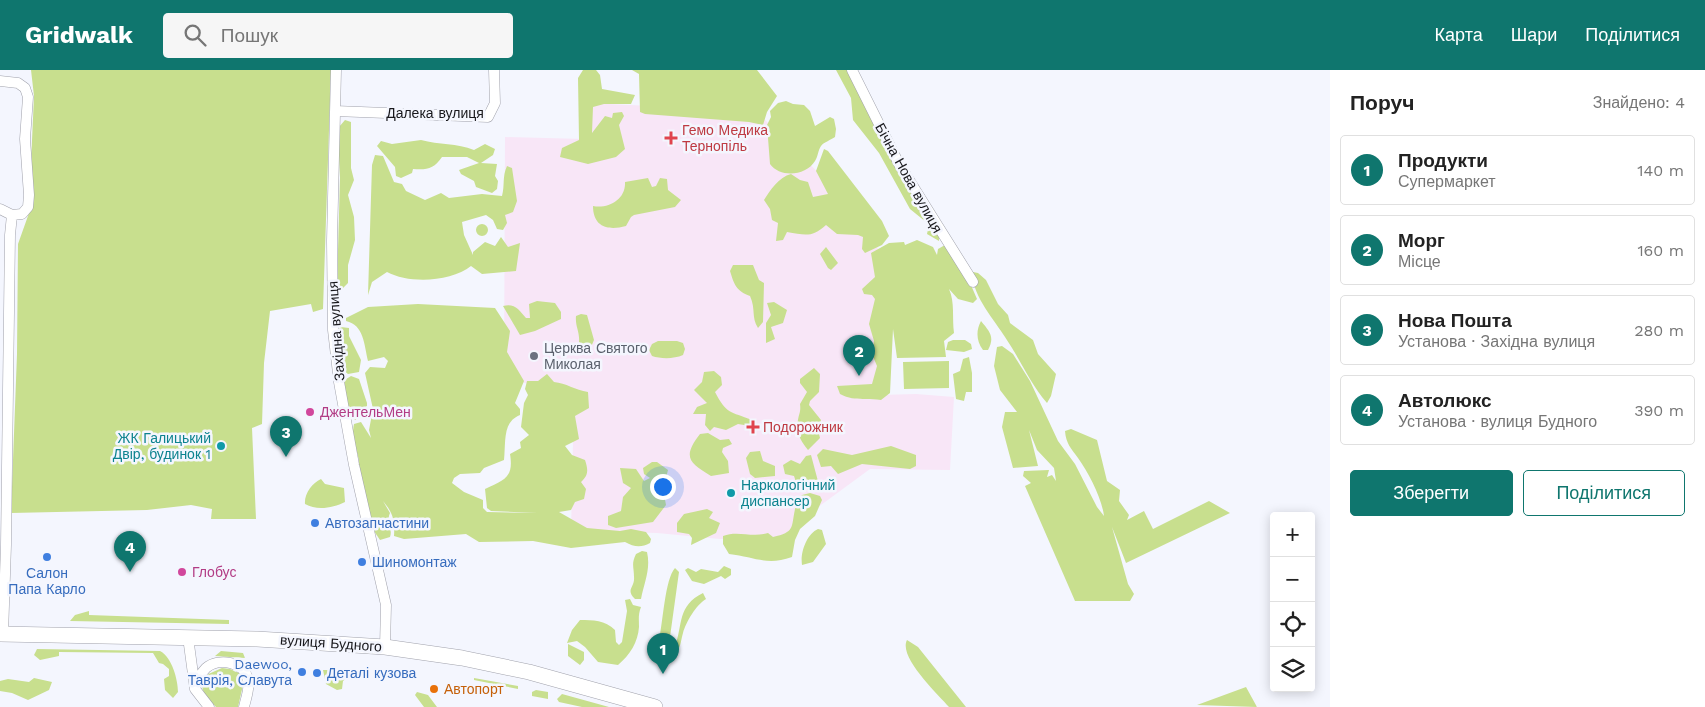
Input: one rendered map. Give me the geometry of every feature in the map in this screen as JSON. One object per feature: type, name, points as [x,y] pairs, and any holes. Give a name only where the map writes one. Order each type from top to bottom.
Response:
[{"type":"highway","name":"вулиця Будного","points":[[1,634],[279,640],[385,647],[462,658],[529,672],[656,707]]},
{"type":"street","name":"Західна вулиця","points":[[336,70],[332,306],[335,353],[354,465],[386,605],[385,647]]},
{"type":"street","name":"Далека вулиця","points":[[335,111],[488,117],[495,103],[494,70]]},
{"type":"street","name":"Бічна Нова вулиця","points":[[852,70],[899,164],[973,282]]},
{"type":"street","points":[[0,81],[18,83],[25,88],[28,97],[25,139],[29,195],[28,208],[22,214],[12,215],[0,209]]},
{"type":"street","points":[[1,634],[6,545],[4,332],[12,215]]},
{"type":"street","points":[[188,637],[195,689],[209,707]]},
{"type":"street","points":[[195,689],[198,678],[208,667],[221,662],[234,663],[243,670],[248,678],[249,686],[244,707]]},
{"type":"shaded area","points":[[588,103],[756,111],[841,195],[876,240],[883,280],[880,395],[916,394],[954,397],[950,470],[870,469],[806,516],[793,538],[720,539],[657,533],[571,531],[574,397],[504,377],[505,137],[584,139]]},
{"type":"green space","points":[[31,70],[331,70],[323,309],[313,312],[311,304],[270,311],[264,363],[262,424],[252,428],[256,519],[211,519],[212,509],[191,505],[147,510],[11,513],[17,354],[18,244],[34,199],[31,163],[34,96]]},
{"type":"green space","points":[[583,70],[596,70],[600,75],[602,89],[635,95],[631,104],[604,104],[593,107],[592,133],[605,116],[612,118],[613,113],[622,112],[624,116],[619,125],[625,149],[616,157],[588,164],[560,157],[562,148],[579,140],[578,78]]},
{"type":"green space","points":[[632,70],[757,70],[777,96],[767,112],[763,125],[749,122],[645,114],[640,112],[639,74]]},
{"type":"green space","points":[[836,70],[850,70],[929,219],[926,222],[910,209],[879,153],[853,120],[851,98]]},
{"type":"green space","points":[[786,101],[804,105],[810,111],[815,126],[830,117],[834,119],[836,129],[835,137],[821,146],[811,166],[806,170],[793,173],[780,172],[770,164],[767,125],[771,117],[770,111],[778,103]]},
{"type":"green space","points":[[345,120],[351,122],[351,168],[354,180],[348,195],[354,217],[355,240],[348,265],[348,283],[341,290],[337,286],[340,178],[338,133],[339,127]]},
{"type":"green space","points":[[421,140],[461,146],[474,150],[485,144],[495,149],[493,155],[481,163],[497,164],[495,176],[498,181],[497,189],[492,193],[476,187],[474,181],[461,174],[459,170],[479,163],[467,157],[442,157],[433,166],[426,169],[413,169],[412,173],[401,178],[396,176],[395,167],[377,146],[381,141],[392,144]]},
{"type":"green space","points":[[824,149],[828,151],[882,221],[889,236],[882,245],[865,253],[862,249],[863,237],[837,234],[826,225],[812,234],[787,232],[783,240],[776,241],[778,223],[772,220],[770,209],[764,200],[779,181],[791,174],[800,180],[808,182],[813,197],[828,194],[816,171]]},
{"type":"green space","points":[[375,155],[383,156],[394,182],[402,184],[406,191],[425,200],[441,193],[449,198],[482,194],[502,196],[505,170],[507,166],[512,168],[517,201],[513,212],[505,215],[507,223],[503,230],[497,229],[493,220],[486,215],[462,222],[464,235],[473,255],[473,252],[485,242],[495,246],[501,237],[508,247],[520,243],[516,271],[482,274],[471,266],[453,275],[418,280],[396,276],[387,272],[372,282],[368,295],[372,165]]},
{"type":"green space","points":[[648,178],[652,187],[656,186],[660,178],[667,179],[668,190],[681,200],[675,207],[634,215],[626,226],[613,228],[599,223],[593,206],[605,206],[615,202],[623,193],[625,182]]},
{"type":"green space","points":[[482,224],[488,230],[482,236],[476,230]]},
{"type":"green space","points":[[933,224],[939,234],[939,241],[927,234],[929,225]]},
{"type":"green space","points":[[917,240],[933,247],[937,255],[938,249],[945,245],[967,276],[977,299],[973,303],[958,299],[949,289],[953,305],[954,333],[944,341],[946,357],[897,358],[893,329],[890,393],[881,400],[855,399],[840,394],[837,386],[872,384],[877,366],[872,354],[874,341],[869,324],[875,299],[872,295],[864,294],[862,289],[875,277],[871,253],[889,243],[904,242],[905,245]]},
{"type":"green space","points":[[826,247],[838,263],[831,270],[820,254]]},
{"type":"green space","points":[[733,265],[753,265],[759,280],[764,283],[763,322],[758,328],[750,296],[739,289],[733,280],[730,271]]},
{"type":"green space","points":[[973,272],[978,273],[986,280],[998,304],[1008,315],[1010,323],[1033,340],[1038,354],[1056,374],[1051,396],[1047,403],[979,298],[975,289]]},
{"type":"green space","points":[[537,301],[555,303],[561,312],[561,319],[535,331],[520,335],[503,306],[514,306],[526,318],[530,318],[529,304]]},
{"type":"green space","points":[[774,302],[787,310],[783,323],[771,327],[775,339],[766,343],[766,323],[771,315],[767,303]]},
{"type":"green space","points":[[418,304],[495,308],[510,331],[507,352],[524,381],[515,403],[520,409],[520,415],[514,418],[508,428],[504,460],[484,468],[480,473],[460,474],[454,478],[452,483],[464,492],[483,500],[483,508],[487,512],[538,513],[491,511],[487,508],[485,489],[506,477],[510,468],[510,454],[521,448],[520,442],[529,435],[521,427],[524,403],[528,395],[525,389],[527,381],[538,381],[547,374],[554,382],[588,392],[589,408],[575,416],[579,439],[565,446],[572,455],[585,460],[587,472],[581,482],[586,489],[584,499],[575,502],[571,510],[559,512],[587,528],[620,531],[631,529],[646,532],[651,539],[650,543],[634,546],[625,542],[571,548],[533,541],[479,542],[466,534],[404,539],[394,536],[393,517],[383,501],[390,513],[391,534],[390,537],[380,540],[368,519],[360,495],[357,478],[359,463],[353,431],[354,424],[361,422],[371,438],[369,430],[373,409],[365,373],[370,367],[385,368],[388,361],[384,357],[368,361],[360,331],[352,323],[346,321],[346,318],[368,307]]},
{"type":"green space","points":[[581,314],[587,315],[594,340],[591,347],[585,348],[579,342],[576,316]]},
{"type":"green space","points":[[981,321],[987,328],[991,338],[988,350],[983,350],[978,339],[978,328]]},
{"type":"green space","points":[[341,327],[349,328],[349,336],[361,360],[359,372],[348,374],[342,369],[337,331]]},
{"type":"green space","points":[[965,340],[971,344],[972,349],[964,352],[946,350],[948,342]]},
{"type":"green space","points":[[658,341],[677,341],[683,343],[685,349],[683,355],[668,358],[652,356],[649,350],[652,344]]},
{"type":"green space","points":[[1002,346],[1013,354],[1030,381],[1058,441],[1075,464],[1097,507],[1104,516],[1101,502],[1091,478],[1069,446],[1065,431],[1071,429],[1097,440],[1107,481],[1120,490],[1119,501],[1129,515],[1127,520],[1144,511],[1153,529],[1209,501],[1230,513],[1126,563],[1112,527],[1128,584],[1134,594],[1130,601],[1075,601],[1025,486],[1031,483],[1023,476],[1024,471],[1049,470],[1047,477],[1052,475],[1056,481],[1054,468],[1037,450],[1029,430],[1038,466],[1013,468],[1002,427],[1005,412],[1017,412],[1000,390],[994,366],[997,347]]},
{"type":"green space","points":[[969,357],[972,373],[972,392],[966,392],[964,401],[956,399],[953,374],[960,371],[963,359]]},
{"type":"green space","points":[[949,361],[949,388],[904,389],[903,362]]},
{"type":"green space","points":[[814,368],[820,374],[819,392],[810,401],[809,405],[821,420],[818,430],[820,438],[808,450],[801,440],[797,428],[800,404],[807,392],[800,383],[800,379]]},
{"type":"green space","points":[[714,371],[721,377],[722,385],[715,392],[719,399],[726,409],[752,420],[750,426],[738,424],[726,430],[714,427],[710,431],[705,425],[706,414],[693,414],[697,407],[707,403],[694,390],[702,382],[704,372]]},
{"type":"green space","points":[[351,376],[359,379],[367,403],[367,406],[359,410],[356,420],[349,417],[343,381]]},
{"type":"green space","points":[[708,433],[720,440],[729,439],[732,444],[723,448],[722,452],[728,461],[729,473],[711,476],[693,463],[690,454],[694,442],[700,434]]},
{"type":"green space","points":[[891,446],[916,455],[916,466],[910,469],[862,464],[838,474],[831,466],[821,467],[817,455],[823,449],[852,455]]},
{"type":"green space","points":[[760,451],[763,461],[775,466],[775,476],[755,478],[750,474],[746,458],[750,452]]},
{"type":"green space","points":[[811,455],[819,485],[808,490],[796,482],[794,476],[785,474],[783,465],[791,460],[800,464],[806,456]]},
{"type":"green space","points":[[652,462],[657,462],[668,470],[663,489],[666,505],[653,522],[616,528],[608,525],[608,516],[621,511],[623,497],[631,488],[623,483],[620,468],[636,469],[644,481],[650,478],[644,474],[643,468]]},
{"type":"green space","points":[[321,479],[325,484],[344,488],[345,502],[325,508],[305,504],[309,489]]},
{"type":"green space","points":[[810,493],[820,496],[822,500],[815,516],[800,529],[795,540],[792,557],[768,561],[729,554],[723,544],[723,536],[729,534],[756,535],[768,533],[773,537],[785,533],[791,528],[796,507],[802,495]]},
{"type":"green space","points":[[707,509],[713,512],[709,518],[720,523],[716,533],[691,545],[692,538],[689,534],[677,532],[677,523],[684,514]]},
{"type":"green space","points":[[822,530],[826,544],[813,562],[802,565],[805,544],[814,531]]},
{"type":"green space","points":[[642,551],[647,552],[648,570],[641,599],[635,599],[631,593],[634,581],[633,563],[636,554]]},
{"type":"green space","points":[[724,566],[731,569],[731,575],[725,579],[721,576],[704,584],[692,581],[685,570],[688,568],[696,572],[701,569],[718,572]]},
{"type":"green space","points":[[675,568],[679,572],[669,644],[663,646],[659,640],[665,601],[669,581]]},
{"type":"green space","points":[[703,593],[706,599],[695,609],[689,619],[684,629],[680,646],[676,652],[675,647],[682,616],[689,604]]},
{"type":"green space","points":[[630,599],[633,605],[641,607],[638,633],[633,648],[618,665],[598,662],[577,641],[567,643],[572,630],[580,620],[590,620],[603,622],[615,630],[616,642],[619,645],[622,642],[627,611],[625,600]]},
{"type":"green space","points":[[89,611],[89,615],[229,620],[229,624],[70,621],[75,615]]},
{"type":"green space","points":[[907,640],[918,647],[966,707],[949,707],[920,675],[908,656]]},
{"type":"green space","points":[[568,644],[584,652],[584,660],[580,665],[568,656]]},
{"type":"green space","points":[[37,649],[160,651],[171,663],[177,681],[178,692],[173,698],[165,690],[164,679],[169,676],[169,669],[159,663],[153,653],[59,652],[59,656],[40,660],[34,655]]},
{"type":"green space","points":[[221,651],[243,653],[245,658],[215,656]]},
{"type":"green space","points":[[222,668],[241,674],[243,685],[238,707],[216,707],[203,689],[202,681],[204,676]]},
{"type":"green space","points":[[323,670],[342,670],[348,677],[343,681],[342,689],[337,690],[326,684]]},
{"type":"green space","points":[[34,678],[52,682],[49,690],[28,700],[12,693],[0,691],[0,681],[8,679],[29,682]]},
{"type":"green space","points":[[474,678],[518,686],[518,689],[474,680]]},
{"type":"green space","points":[[1246,687],[1257,707],[1197,705]]},
{"type":"green space","points":[[536,690],[548,692],[548,699],[532,696],[532,692]]},
{"type":"green space","points":[[417,692],[428,695],[437,707],[424,707],[415,695]]},
{"type":"green space","points":[[562,694],[609,707],[582,707],[559,702],[557,699]]},
{"type":"place","name":"Гемо Медика Тернопіль","points":[[671,138]]},
{"type":"place","name":"Церква Святого Миколая","points":[[534,356]]},
{"type":"place","name":"Морг","points":[[859,376]]},
{"type":"place","name":"ДжентельМен","points":[[310,412]]},
{"type":"place","name":"Подорожник","points":[[753,427]]},
{"type":"place","name":"ЖК Галицький Двір, будинок 1","points":[[221,446]]},
{"type":"place","name":"Нова Пошта","points":[[286,457]]},
{"type":"place","name":"Наркологічний диспансер","points":[[731,493]]},
{"type":"place","name":"Автозапчастини","points":[[315,523]]},
{"type":"place","name":"Салон Папа Карло","points":[[47,557]]},
{"type":"place","name":"Шиномонтаж","points":[[362,562]]},
{"type":"place","name":"Автолюкс","points":[[130,572]]},
{"type":"place","name":"Глобус","points":[[182,572]]},
{"type":"place","name":"Daewoo, Таврія, Славута","points":[[302,672]]},
{"type":"place","name":"Деталі кузова","points":[[317,673]]},
{"type":"place","name":"Продукти","points":[[663,674]]},
{"type":"place","name":"Автопорт","points":[[434,689]]}]
